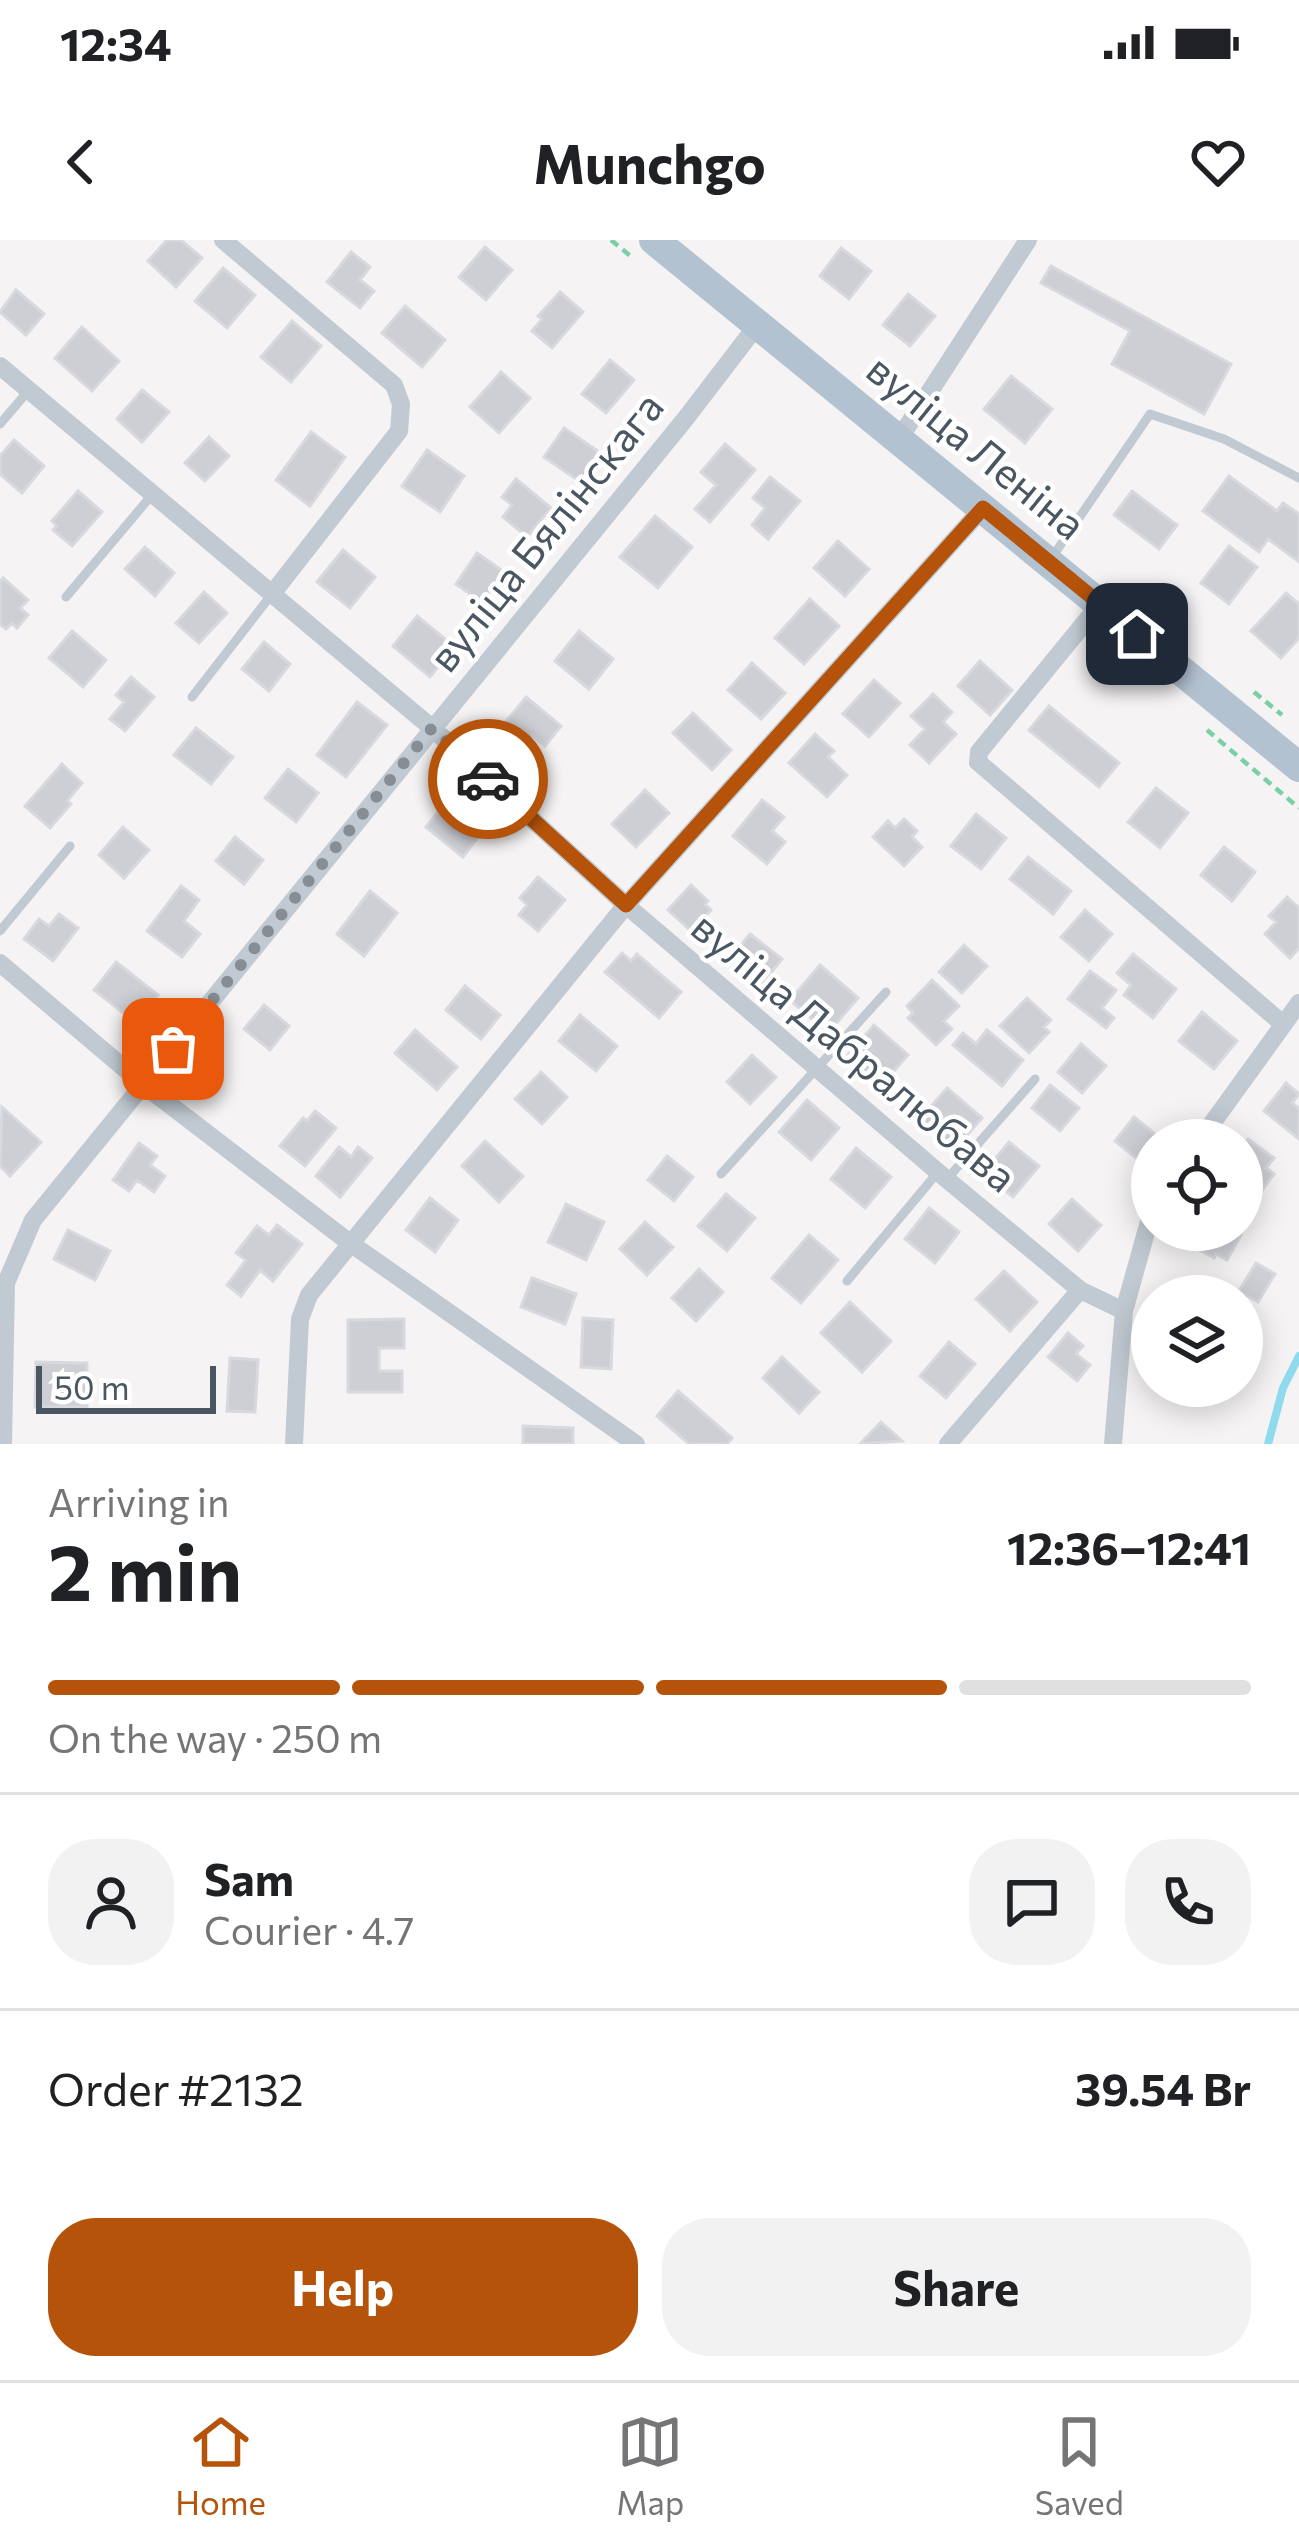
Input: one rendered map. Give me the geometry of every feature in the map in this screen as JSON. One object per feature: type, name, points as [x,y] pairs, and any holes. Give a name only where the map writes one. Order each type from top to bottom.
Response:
[{"type":"main road","name":"вуліца Леніна","points":[[654,240],[1299,767]]},
{"type":"street","points":[[223,240],[394,386],[400,404],[399,431],[272,594]]},
{"type":"street","points":[[899,440],[1028,240]]},
{"type":"street","name":"вуліца Бялінскага","points":[[3,1444],[6,1283],[33,1220],[758,324]]},
{"type":"street","name":"вуліца Дабралюбава","points":[[0,366],[432,728],[626,905],[942,1176],[1080,1290],[1124,1311]]},
{"type":"street","points":[[294,1444],[301,1318],[309,1295],[626,905],[983,508]]},
{"type":"street","points":[[1100,604],[979,752],[978,762],[1283,1024]]},
{"type":"street","points":[[0,963],[144,1085],[350,1244],[636,1444]]},
{"type":"street","points":[[1215,1119],[1299,1003]]},
{"type":"street","points":[[1113,1444],[1124,1311],[1141,1251]]},
{"type":"street","points":[[948,1444],[1080,1290]]},
{"type":"lane","points":[[0,424],[29,390]]},
{"type":"lane","points":[[1050,561],[1150,414],[1223,439],[1299,478]]},
{"type":"lane","points":[[66,597],[152,494]]},
{"type":"lane","points":[[192,697],[272,594]]},
{"type":"lane","points":[[0,931],[70,846]]},
{"type":"lane","points":[[721,1174],[886,992]]},
{"type":"lane","points":[[847,1281],[1034,1079]]},
{"type":"building","points":[[167,240],[181,240],[202,258],[176,287],[148,261]]},
{"type":"building","points":[[485,247],[512,270],[486,300],[459,277]]},
{"type":"building","points":[[841,248],[871,271],[849,299],[820,276]]},
{"type":"building","points":[[351,252],[370,267],[360,280],[374,291],[360,308],[327,282]]},
{"type":"building","points":[[1051,266],[1231,364],[1204,414],[1112,364],[1130,331],[1041,283]]},
{"type":"building","points":[[223,268],[255,295],[227,328],[195,301]]},
{"type":"building","points":[[16,290],[44,314],[26,335],[0,312]]},
{"type":"building","points":[[560,292],[583,312],[552,348],[532,331],[542,319],[538,316]]},
{"type":"building","points":[[908,294],[935,316],[910,346],[883,325]]},
{"type":"building","points":[[405,306],[445,340],[422,367],[382,333]]},
{"type":"building","points":[[292,321],[321,346],[291,382],[261,357]]},
{"type":"building","points":[[82,327],[119,361],[92,391],[55,358]]},
{"type":"building","points":[[610,360],[634,380],[606,413],[582,394]]},
{"type":"building","points":[[501,372],[530,398],[499,433],[470,407]]},
{"type":"building","points":[[1011,376],[1052,409],[1025,443],[984,409]]},
{"type":"building","points":[[142,390],[169,412],[142,442],[117,419]]},
{"type":"building","points":[[564,428],[602,454],[582,483],[544,457]]},
{"type":"building","points":[[311,432],[345,457],[310,506],[276,480]]},
{"type":"building","points":[[209,437],[229,456],[205,481],[185,463]]},
{"type":"building","points":[[14,440],[44,466],[22,493],[0,474],[0,456]]},
{"type":"building","points":[[725,444],[755,470],[710,522],[695,509],[716,485],[701,472]]},
{"type":"building","points":[[427,450],[464,476],[440,512],[402,486]]},
{"type":"building","points":[[1229,476],[1277,511],[1283,503],[1299,514],[1299,562],[1268,539],[1259,552],[1203,511]]},
{"type":"building","points":[[770,477],[800,501],[768,539],[752,525],[765,508],[753,498]]},
{"type":"building","points":[[516,479],[551,508],[527,537],[503,517],[512,505],[502,497]]},
{"type":"building","points":[[78,491],[102,512],[72,546],[53,530],[57,526],[52,521]]},
{"type":"building","points":[[1132,491],[1177,525],[1159,549],[1114,515]]},
{"type":"building","points":[[655,516],[692,547],[658,588],[620,557]]},
{"type":"building","points":[[838,541],[869,569],[845,596],[814,568]]},
{"type":"building","points":[[1229,546],[1257,567],[1229,604],[1201,583]]},
{"type":"building","points":[[145,547],[174,573],[155,596],[125,569]]},
{"type":"building","points":[[343,550],[375,577],[350,608],[317,582]]},
{"type":"building","points":[[477,553],[504,572],[483,603],[456,584]]},
{"type":"building","points":[[3,578],[28,600],[20,608],[28,615],[17,628],[12,623],[6,629],[0,624]]},
{"type":"building","points":[[204,592],[227,613],[199,643],[176,623]]},
{"type":"building","points":[[1286,593],[1299,604],[1299,638],[1281,658],[1251,631]]},
{"type":"building","points":[[810,599],[839,626],[804,664],[775,638]]},
{"type":"building","points":[[417,616],[455,647],[430,677],[393,646]]},
{"type":"building","points":[[72,631],[106,660],[83,687],[49,658]]},
{"type":"building","points":[[579,631],[613,659],[589,689],[555,661]]},
{"type":"building","points":[[264,642],[290,664],[269,691],[242,669]]},
{"type":"building","points":[[980,661],[1012,690],[990,715],[958,686]]},
{"type":"building","points":[[752,663],[785,693],[761,719],[728,690]]},
{"type":"building","points":[[131,677],[154,697],[125,731],[110,719],[124,702],[116,695]]},
{"type":"building","points":[[874,680],[900,703],[869,737],[843,714]]},
{"type":"building","points":[[933,694],[952,712],[943,722],[956,734],[929,763],[910,745],[925,729],[911,716]]},
{"type":"building","points":[[526,697],[561,726],[545,746],[532,735],[521,748],[499,730]]},
{"type":"building","points":[[357,702],[387,725],[346,777],[317,755]]},
{"type":"building","points":[[1049,706],[1119,763],[1099,787],[1029,730]]},
{"type":"building","points":[[693,713],[731,750],[712,770],[673,733]]},
{"type":"building","points":[[196,728],[233,757],[211,784],[174,755]]},
{"type":"building","points":[[815,734],[834,751],[828,757],[847,775],[827,797],[789,763]]},
{"type":"building","points":[[62,764],[82,783],[50,828],[25,806]]},
{"type":"building","points":[[288,769],[318,793],[296,822],[265,798]]},
{"type":"building","points":[[1156,788],[1188,813],[1160,848],[1128,822]]},
{"type":"building","points":[[645,790],[669,813],[636,847],[612,824]]},
{"type":"building","points":[[451,795],[488,824],[463,857],[426,827]]},
{"type":"building","points":[[762,800],[784,817],[772,831],[785,842],[767,864],[733,836]]},
{"type":"building","points":[[976,814],[1006,838],[981,869],[951,846]]},
{"type":"building","points":[[904,819],[917,831],[912,837],[922,847],[904,866],[873,837],[888,821],[895,828]]},
{"type":"building","points":[[123,827],[149,850],[124,878],[99,855]]},
{"type":"building","points":[[235,837],[263,860],[244,884],[216,861]]},
{"type":"building","points":[[1224,847],[1255,872],[1232,901],[1201,875]]},
{"type":"building","points":[[1028,857],[1071,891],[1053,914],[1010,879]]},
{"type":"building","points":[[538,877],[565,900],[538,931],[519,915],[527,905],[520,898]]},
{"type":"building","points":[[691,885],[711,910],[691,931],[668,910]]},
{"type":"building","points":[[181,886],[199,900],[184,921],[200,934],[182,957],[147,931]]},
{"type":"building","points":[[370,891],[397,913],[364,956],[337,934]]},
{"type":"building","points":[[1287,897],[1299,908],[1299,948],[1290,958],[1265,934],[1276,922],[1269,916]]},
{"type":"building","points":[[1085,910],[1112,934],[1089,961],[1061,937]]},
{"type":"building","points":[[59,914],[78,928],[53,961],[24,939],[39,919],[49,926]]},
{"type":"building","points":[[750,934],[782,959],[761,985],[729,960]]},
{"type":"building","points":[[964,945],[987,966],[962,993],[939,972]]},
{"type":"building","points":[[622,953],[631,961],[637,954],[681,992],[659,1018],[605,972]]},
{"type":"building","points":[[1133,954],[1176,989],[1153,1018],[1124,995],[1131,985],[1117,973]]},
{"type":"building","points":[[116,962],[158,995],[136,1023],[94,990]]},
{"type":"building","points":[[820,965],[858,998],[828,1033],[790,1000]]},
{"type":"building","points":[[1090,971],[1116,990],[1102,1008],[1114,1018],[1106,1028],[1068,999]]},
{"type":"building","points":[[932,980],[959,1006],[944,1021],[952,1029],[936,1045],[908,1018],[913,1013],[907,1006]]},
{"type":"building","points":[[465,986],[500,1015],[481,1039],[446,1010]]},
{"type":"building","points":[[1027,998],[1051,1020],[1044,1027],[1049,1032],[1029,1053],[1000,1026]]},
{"type":"building","points":[[264,1005],[289,1026],[270,1050],[244,1029]]},
{"type":"building","points":[[1202,1012],[1237,1041],[1214,1069],[1179,1041]]},
{"type":"building","points":[[580,1015],[617,1046],[596,1071],[559,1041]]},
{"type":"building","points":[[874,1025],[908,1055],[881,1086],[847,1056]]},
{"type":"building","points":[[415,1030],[457,1067],[437,1090],[395,1053]]},
{"type":"building","points":[[987,1030],[1023,1060],[1002,1086],[953,1045],[963,1033],[976,1044]]},
{"type":"building","points":[[1081,1044],[1106,1066],[1082,1093],[1058,1072]]},
{"type":"building","points":[[752,1055],[776,1077],[750,1104],[727,1082]]},
{"type":"building","points":[[541,1072],[567,1097],[542,1124],[515,1099]]},
{"type":"building","points":[[1286,1083],[1299,1094],[1292,1103],[1299,1108],[1299,1139],[1264,1111]]},
{"type":"building","points":[[1050,1085],[1079,1108],[1060,1131],[1032,1108]]},
{"type":"building","points":[[947,1088],[982,1118],[955,1149],[920,1119]]},
{"type":"building","points":[[807,1100],[839,1128],[811,1160],[779,1132]]},
{"type":"building","points":[[2,1107],[41,1142],[10,1176],[0,1166]]},
{"type":"building","points":[[315,1111],[336,1128],[305,1166],[280,1146]]},
{"type":"building","points":[[1131,1121],[1131,1154],[1115,1141]]},
{"type":"building","points":[[485,1141],[523,1176],[499,1202],[462,1166]]},
{"type":"building","points":[[1009,1142],[1039,1166],[1013,1197],[983,1173]]},
{"type":"building","points":[[139,1143],[157,1156],[150,1165],[165,1176],[154,1192],[137,1180],[129,1191],[113,1180]]},
{"type":"building","points":[[339,1147],[351,1157],[358,1147],[372,1158],[340,1197],[316,1176]]},
{"type":"building","points":[[856,1148],[891,1177],[865,1208],[831,1179]]},
{"type":"building","points":[[1263,1150],[1274,1158],[1266,1168],[1274,1174],[1263,1189]]},
{"type":"building","points":[[667,1156],[693,1177],[674,1201],[648,1180]]},
{"type":"building","points":[[726,1194],[755,1218],[727,1251],[698,1226]]},
{"type":"building","points":[[430,1198],[458,1220],[435,1252],[406,1230]]},
{"type":"building","points":[[1072,1199],[1101,1225],[1078,1251],[1049,1224]]},
{"type":"building","points":[[566,1204],[604,1222],[586,1260],[548,1242]]},
{"type":"building","points":[[929,1208],[959,1232],[935,1263],[905,1239]]},
{"type":"building","points":[[645,1222],[673,1247],[647,1275],[620,1249]]},
{"type":"building","points":[[277,1225],[302,1244],[273,1281],[260,1270],[241,1296],[227,1285],[246,1260],[236,1253],[257,1226],[269,1235]]},
{"type":"building","points":[[68,1230],[110,1251],[95,1280],[54,1259]]},
{"type":"building","points":[[809,1235],[838,1260],[801,1303],[772,1278]]},
{"type":"building","points":[[1201,1251],[1232,1251],[1227,1260],[1216,1254],[1214,1258]]},
{"type":"building","points":[[1256,1263],[1275,1274],[1263,1294],[1263,1275],[1249,1275]]},
{"type":"building","points":[[699,1269],[723,1292],[696,1321],[672,1298]]},
{"type":"building","points":[[1004,1271],[1037,1302],[1010,1331],[976,1299]]},
{"type":"building","points":[[532,1278],[576,1294],[565,1324],[521,1307]]},
{"type":"building","points":[[850,1302],[891,1341],[862,1372],[821,1333]]},
{"type":"building","points":[[583,1318],[613,1320],[611,1369],[581,1367]]},
{"type":"building","points":[[404,1319],[404,1348],[379,1348],[379,1371],[402,1371],[402,1392],[348,1392],[348,1320]]},
{"type":"building","points":[[1068,1333],[1083,1346],[1076,1354],[1090,1365],[1077,1381],[1048,1357]]},
{"type":"building","points":[[949,1342],[975,1364],[946,1398],[920,1376]]},
{"type":"building","points":[[782,1357],[819,1392],[799,1413],[763,1378]]},
{"type":"building","points":[[230,1358],[258,1360],[255,1412],[227,1411]]},
{"type":"building","points":[[36,1362],[87,1363],[87,1407],[35,1407]]},
{"type":"building","points":[[678,1391],[732,1438],[727,1444],[689,1444],[657,1416]]},
{"type":"building","points":[[881,1422],[902,1441],[860,1444]]},
{"type":"building","points":[[523,1426],[573,1428],[573,1444],[523,1444]]},
{"type":"waterway","points":[[1268,1444],[1283,1388],[1299,1356]]},
{"type":"way so far","points":[[173,1049],[432,728],[488,779]]},
{"type":"route","points":[[488,779],[626,905],[983,508],[1137,634]]}]
